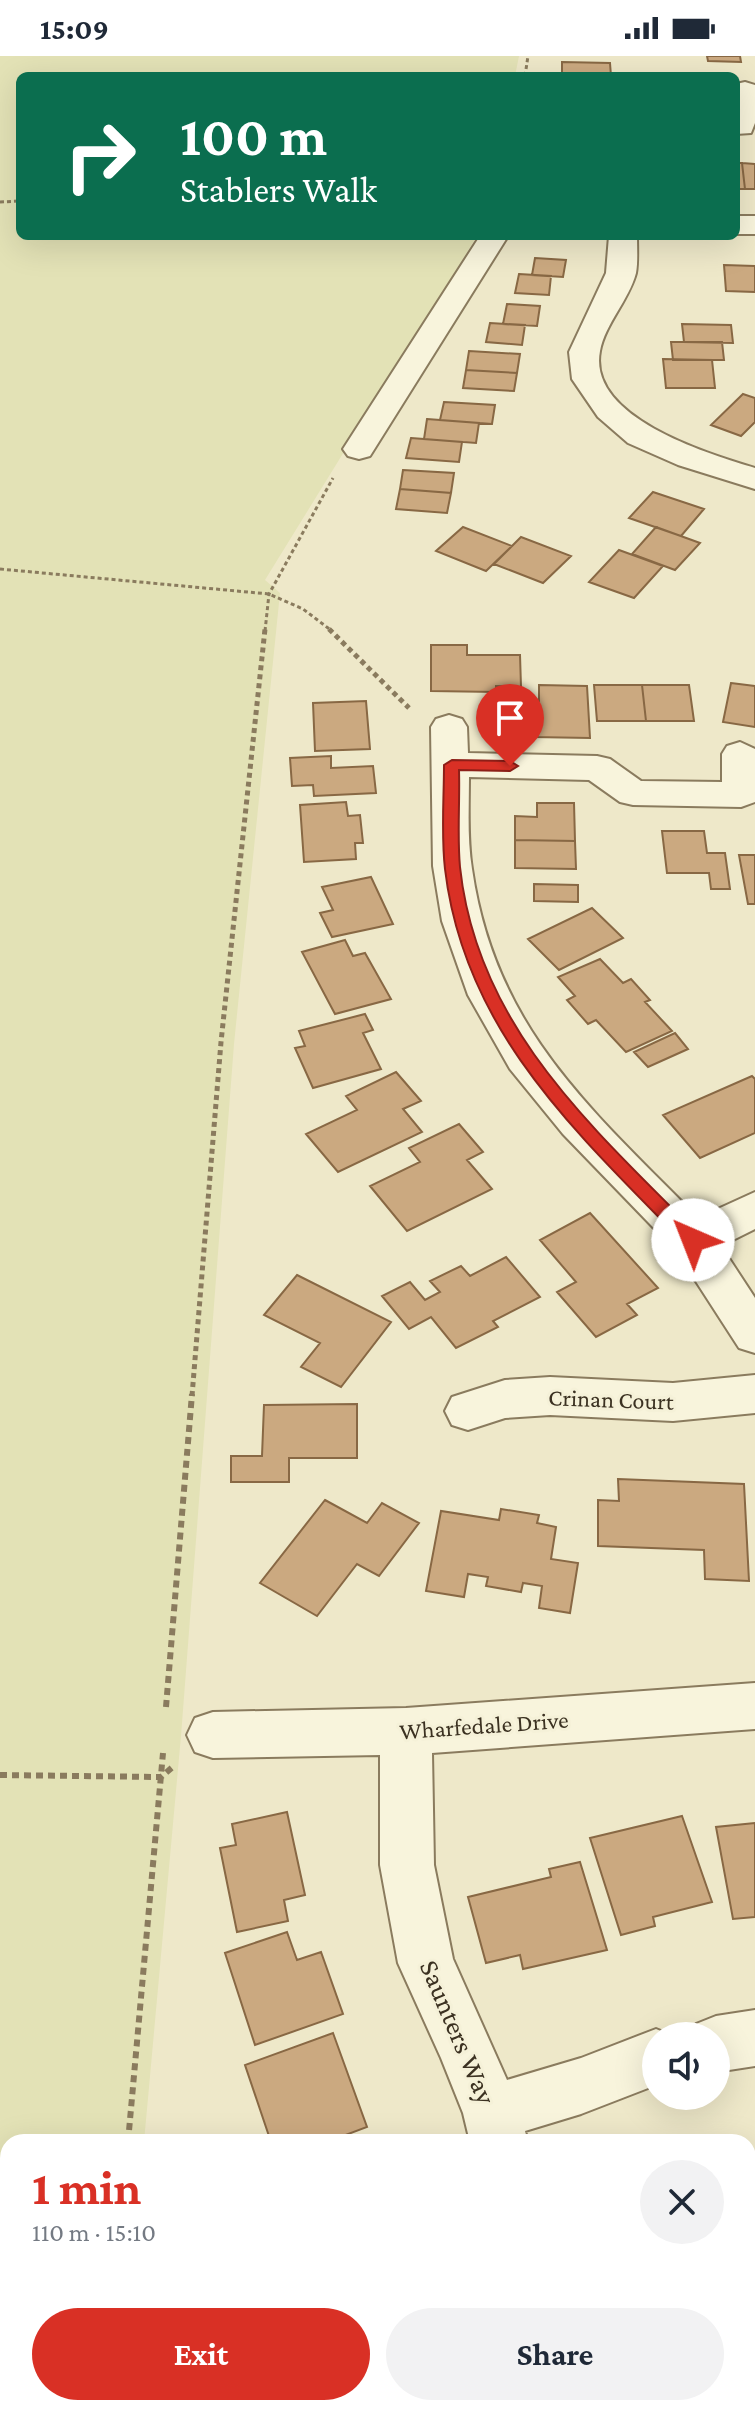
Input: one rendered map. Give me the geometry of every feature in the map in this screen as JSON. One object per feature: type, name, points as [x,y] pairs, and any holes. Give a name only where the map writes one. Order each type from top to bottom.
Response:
[{"type":"street","points":[[741,127],[745,90]]},
{"type":"street","points":[[359,449],[491,240]]},
{"type":"street","points":[[623,240],[621,273],[584,352],[588,379],[609,410],[639,436],[689,458],[755,479]]},
{"type":"street","points":[[740,754],[741,795],[633,793],[597,768],[450,746],[452,866],[462,921],[488,995],[525,1058],[578,1123],[693,1240],[755,1335]]},
{"type":"street","points":[[693,1240],[755,1209]]},
{"type":"street","name":"Crinan Court","points":[[468,1411],[505,1399],[550,1396],[673,1402],[755,1394]]},
{"type":"street","name":"Wharfedale Drive","points":[[213,1735],[406,1731],[755,1706]]},
{"type":"street","name":"Saunters Way","points":[[406,1731],[407,1865],[426,1963],[496,2127]]},
{"type":"street","points":[[730,2042],[755,2038]]},
{"type":"street","points":[[496,2127],[581,2086],[642,2062]]},
{"type":"path","points":[[166,1714],[221,1042],[269,594],[346,455],[359,449]]},
{"type":"path","points":[[0,569],[269,594],[303,609],[335,633],[450,746]]},
{"type":"path","points":[[0,1775],[161,1777],[213,1735]]},
{"type":"path","points":[[129,2134],[163,1745]]},
{"type":"green space","points":[[0,56],[519,56],[516,72],[16,72],[16,240],[475,240],[265,580],[280,593],[234,1044],[181,1736],[145,2134],[0,2134]]},
{"type":"building","points":[[707,56],[740,56],[741,62],[708,61]]},
{"type":"building","points":[[562,62],[610,63],[611,72],[562,72]]},
{"type":"building","points":[[740,163],[742,163],[745,189],[740,189]]},
{"type":"building","points":[[742,163],[755,164],[755,189],[745,189]]},
{"type":"building","points":[[535,258],[566,260],[563,277],[532,275]]},
{"type":"building","points":[[724,265],[755,266],[755,292],[726,291]]},
{"type":"building","points":[[519,274],[551,276],[549,295],[515,293]]},
{"type":"building","points":[[507,304],[540,306],[537,326],[503,324]]},
{"type":"building","points":[[490,323],[525,325],[522,345],[486,342]]},
{"type":"building","points":[[682,324],[731,325],[733,343],[684,342]]},
{"type":"building","points":[[671,342],[722,342],[724,360],[673,360]]},
{"type":"building","points":[[469,351],[520,354],[517,373],[466,370]]},
{"type":"building","points":[[663,359],[712,360],[715,388],[666,388]]},
{"type":"building","points":[[466,370],[517,373],[514,391],[463,388]]},
{"type":"building","points":[[743,394],[755,398],[755,422],[741,436],[711,425]]},
{"type":"building","points":[[444,402],[495,405],[492,424],[440,420]]},
{"type":"building","points":[[427,419],[479,423],[476,443],[424,439]]},
{"type":"building","points":[[411,438],[462,442],[459,462],[406,458]]},
{"type":"building","points":[[403,470],[454,473],[451,493],[400,489]]},
{"type":"building","points":[[400,489],[451,493],[447,513],[396,509]]},
{"type":"building","points":[[653,492],[704,509],[681,536],[629,518]]},
{"type":"building","points":[[463,527],[512,546],[486,571],[436,551]]},
{"type":"building","points":[[656,527],[700,543],[675,570],[632,554]]},
{"type":"building","points":[[521,537],[571,556],[543,583],[494,564]]},
{"type":"building","points":[[619,550],[663,566],[634,598],[589,582]]},
{"type":"building","points":[[431,645],[467,645],[467,655],[520,655],[521,687],[496,686],[496,692],[431,691]]},
{"type":"building","points":[[731,683],[755,686],[755,727],[723,722]]},
{"type":"building","points":[[539,685],[587,686],[590,738],[533,737],[532,701],[539,701]]},
{"type":"building","points":[[594,685],[642,685],[646,721],[597,721]]},
{"type":"building","points":[[642,685],[689,685],[694,721],[646,721]]},
{"type":"building","points":[[366,701],[370,749],[315,751],[313,703]]},
{"type":"building","points":[[331,756],[331,768],[373,766],[376,793],[314,796],[313,785],[292,786],[290,758]]},
{"type":"building","points":[[346,802],[348,816],[360,815],[363,843],[355,843],[356,859],[304,862],[300,805]]},
{"type":"building","points":[[537,803],[574,803],[575,841],[515,840],[515,816],[537,817]]},
{"type":"building","points":[[662,831],[704,831],[707,853],[725,853],[730,889],[711,889],[709,873],[667,873]]},
{"type":"building","points":[[515,840],[575,841],[576,869],[515,868]]},
{"type":"building","points":[[739,855],[755,855],[755,904],[748,904]]},
{"type":"building","points":[[371,877],[393,924],[332,937],[320,913],[333,910],[322,887]]},
{"type":"building","points":[[534,884],[578,885],[578,902],[534,901]]},
{"type":"building","points":[[592,908],[623,938],[559,970],[528,939]]},
{"type":"building","points":[[345,940],[353,956],[365,953],[391,999],[335,1014],[302,952]]},
{"type":"building","points":[[600,959],[623,983],[631,979],[650,1000],[645,1002],[672,1031],[626,1052],[596,1020],[588,1024],[567,1000],[575,996],[558,977]]},
{"type":"building","points":[[365,1014],[373,1030],[363,1033],[381,1069],[313,1088],[295,1048],[305,1046],[299,1031]]},
{"type":"building","points":[[675,1033],[688,1049],[648,1067],[634,1052]]},
{"type":"building","points":[[396,1072],[421,1101],[403,1109],[422,1132],[338,1172],[306,1134],[357,1110],[346,1096]]},
{"type":"building","points":[[752,1076],[755,1079],[755,1133],[700,1158],[663,1115]]},
{"type":"building","points":[[459,1124],[483,1152],[467,1160],[492,1189],[407,1231],[370,1186],[420,1162],[409,1148]]},
{"type":"building","points":[[590,1213],[658,1288],[627,1304],[637,1315],[596,1337],[557,1292],[576,1282],[540,1240]]},
{"type":"building","points":[[506,1257],[540,1297],[493,1321],[498,1327],[456,1348],[431,1317],[409,1329],[382,1296],[410,1282],[425,1300],[440,1292],[430,1281],[461,1266],[470,1276]]},
{"type":"building","points":[[297,1275],[391,1322],[341,1387],[301,1367],[320,1343],[264,1315]]},
{"type":"building","points":[[357,1404],[357,1458],[289,1458],[289,1482],[231,1482],[231,1456],[262,1456],[264,1405]]},
{"type":"building","points":[[618,1479],[744,1484],[749,1581],[705,1579],[704,1550],[598,1546],[598,1500],[619,1501]]},
{"type":"building","points":[[325,1500],[367,1523],[382,1503],[419,1523],[379,1576],[357,1564],[317,1616],[260,1583]]},
{"type":"building","points":[[501,1509],[539,1515],[537,1523],[556,1527],[551,1559],[578,1563],[570,1613],[539,1608],[542,1586],[523,1583],[521,1592],[486,1586],[488,1577],[468,1574],[464,1597],[426,1591],[441,1511],[499,1520]]},
{"type":"building","points":[[287,1812],[305,1895],[284,1900],[288,1921],[237,1932],[220,1848],[236,1845],[232,1824]]},
{"type":"building","points":[[682,1816],[712,1902],[653,1917],[655,1926],[621,1935],[590,1838]]},
{"type":"building","points":[[755,1823],[755,1917],[733,1919],[716,1827]]},
{"type":"building","points":[[580,1862],[607,1950],[523,1969],[520,1955],[486,1963],[468,1897],[551,1877],[549,1869]]},
{"type":"building","points":[[287,1932],[297,1960],[321,1952],[343,2014],[255,2045],[225,1953]]},
{"type":"building","points":[[333,2033],[367,2127],[348,2134],[268,2134],[245,2065]]},
{"type":"route","points":[[510,766],[452,765],[452,866],[462,921],[488,995],[525,1058],[578,1123],[693,1240]]}]
